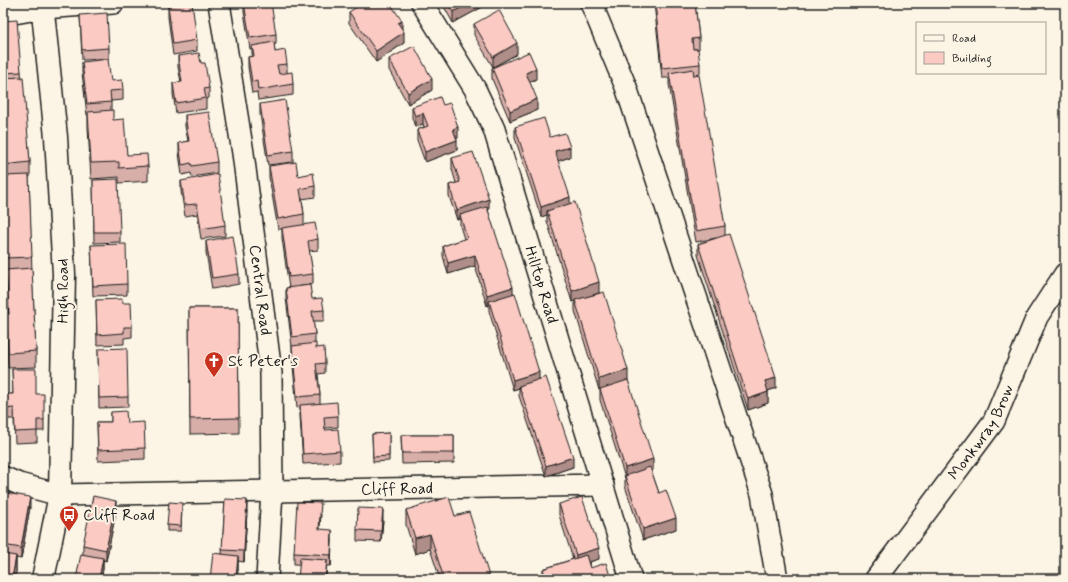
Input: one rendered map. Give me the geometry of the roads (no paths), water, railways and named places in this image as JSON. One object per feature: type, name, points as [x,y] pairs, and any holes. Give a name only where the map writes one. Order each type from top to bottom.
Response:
[{"type":"street","points":[[3,15],[42,6],[113,3]]},
{"type":"street","name":"Central Road","points":[[219,3],[243,153],[271,372],[272,492],[267,579]]},
{"type":"street","name":"Hilltop Road","points":[[422,3],[475,88],[494,129],[631,579]]},
{"type":"street","points":[[591,3],[626,87],[762,494],[778,579]]},
{"type":"street","name":"High Road","points":[[42,6],[56,137],[64,274],[60,495],[43,579]]},
{"type":"street","name":"Monkwray Brow","points":[[876,579],[994,421],[1037,317],[1065,274]]},
{"type":"street","name":"Cliff Road","points":[[3,477],[19,484],[60,495],[603,485]]},
{"type":"place","name":"St Peter's","points":[[214,378]]},
{"type":"place","name":"Cliff Road","points":[[69,532]]}]
